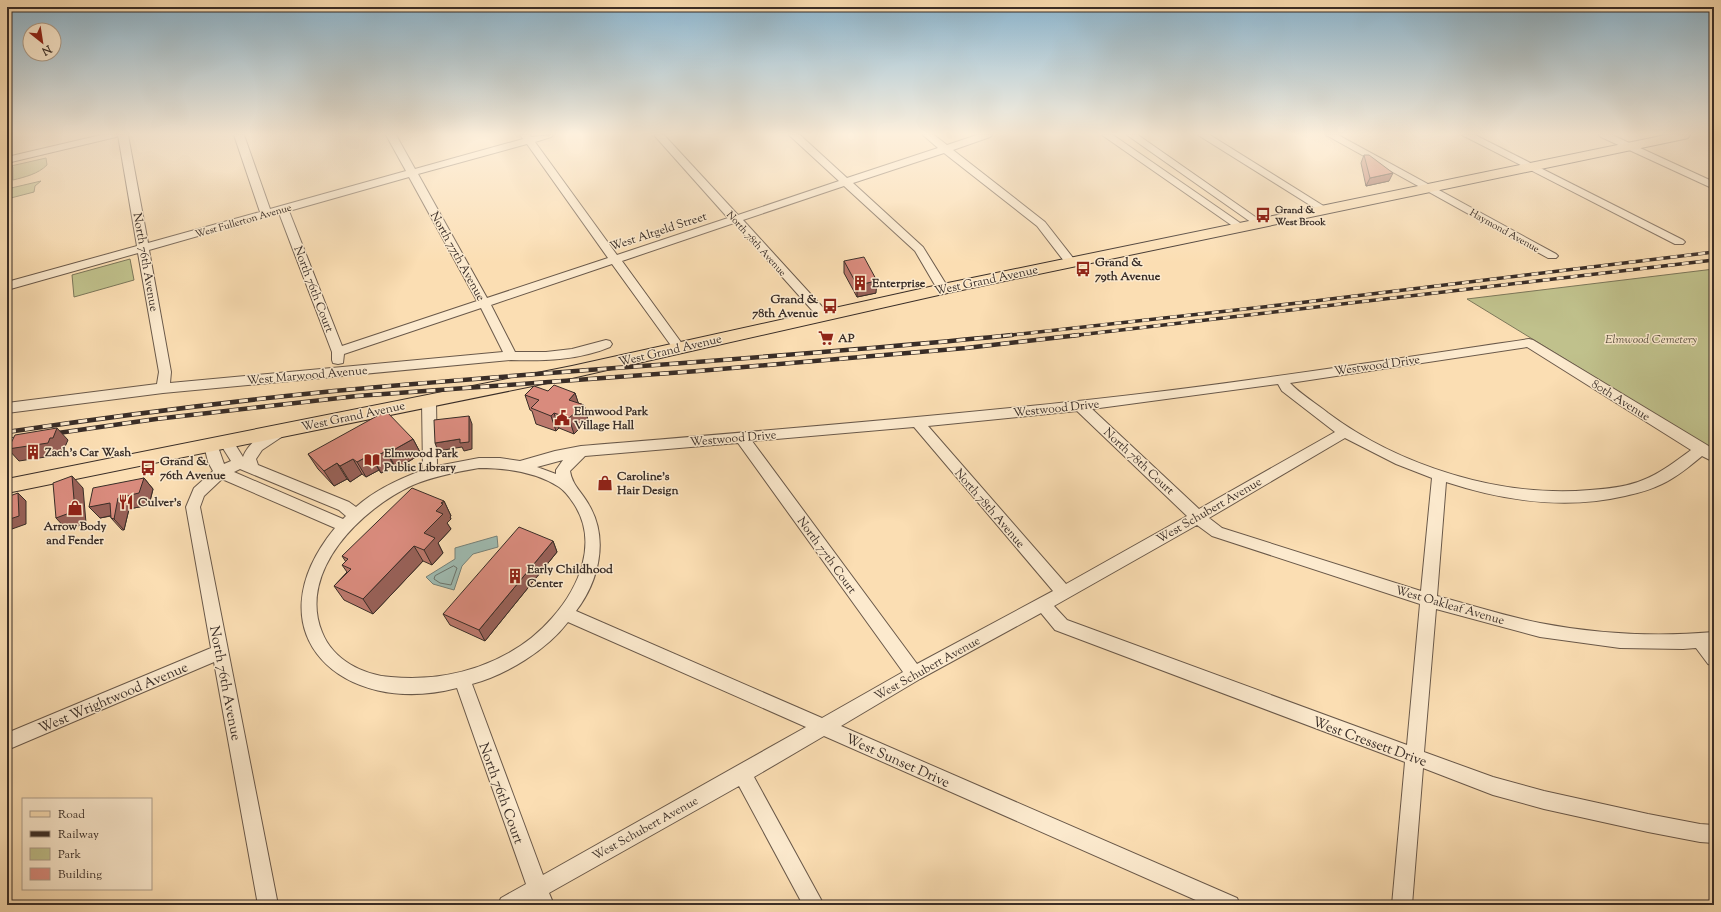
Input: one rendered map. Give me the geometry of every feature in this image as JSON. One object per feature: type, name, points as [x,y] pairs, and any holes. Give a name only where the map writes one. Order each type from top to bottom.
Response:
[{"type":"main road","name":"West Grand Avenue","points":[[7,486],[572,372],[943,289],[1479,178]]},
{"type":"street","name":"North 76th Avenue","points":[[131,178],[165,372],[163,388]]},
{"type":"street","points":[[254,178],[266,214]]},
{"type":"street","name":"West Fullerton Avenue","points":[[7,286],[396,178]]},
{"type":"street","name":"North 77th Avenue","points":[[415,178],[484,303],[511,356]]},
{"type":"street","points":[[556,178],[679,348]]},
{"type":"street","name":"North 78th Avenue","points":[[698,178],[822,315]]},
{"type":"street","points":[[841,178],[919,249],[943,289]]},
{"type":"street","name":"West Altgeld Street","points":[[338,352],[859,178]]},
{"type":"street","points":[[983,178],[1042,224],[1071,263]]},
{"type":"street","points":[[1169,178],[1241,227]]},
{"type":"street","points":[[1193,178],[1259,223]]},
{"type":"street","points":[[1272,178],[1325,210]]},
{"type":"street","name":"Haymond Avenue","points":[[1409,178],[1552,256]]},
{"type":"street","points":[[1551,178],[1679,242]]},
{"type":"street","points":[[1696,178],[1714,186]]},
{"type":"street","name":"North 76th Court","points":[[283,209],[338,352],[339,371]]},
{"type":"street","name":"Westwood Drive","points":[[522,466],[555,456],[581,451],[917,422],[1080,406],[1529,343]]},
{"type":"street","name":"80th Avenue","points":[[1529,343],[1708,453]]},
{"type":"street","name":"West Marwood Avenue","points":[[7,408],[163,388],[511,356],[555,355],[587,350],[606,344]]},
{"type":"street","points":[[1281,379],[1287,388],[1345,432],[1392,457],[1439,476],[1493,490],[1531,496],[1597,495],[1621,492],[1652,482],[1708,453]]},
{"type":"street","points":[[429,401],[430,473]]},
{"type":"street","name":"North 78th Court","points":[[1080,406],[1198,517]]},
{"type":"street","name":"North 78th Avenue","points":[[917,422],[1064,593]]},
{"type":"street","points":[[246,465],[250,453],[261,443],[278,432]]},
{"type":"street","name":"West Schubert Avenue","points":[[508,905],[541,897],[822,727],[914,674],[1064,593],[1345,432]]},
{"type":"street","name":"North 77th Court","points":[[741,437],[914,674]]},
{"type":"street","points":[[345,526],[328,520],[221,472],[214,463],[219,444],[246,465],[344,506],[356,515]]},
{"type":"street","points":[[565,484],[563,470],[581,451]]},
{"type":"street","points":[[480,463],[522,466],[542,473],[565,484],[586,512],[591,529],[593,547],[587,576],[578,596],[566,614],[544,636],[524,651],[497,667],[462,680],[440,685],[417,687],[396,686],[376,683],[358,677],[342,668],[324,650],[316,639],[311,623],[309,606],[311,588],[316,570],[325,553],[345,526],[356,515],[390,491],[430,473],[455,466],[480,463]]},
{"type":"street","name":"North 76th Avenue","points":[[246,465],[221,472],[206,485],[194,502],[193,507],[219,652],[268,905]]},
{"type":"street","points":[[1402,905],[1416,758],[1439,476]]},
{"type":"street","name":"West Oakleaf Avenue","points":[[1198,517],[1217,532],[1428,600],[1519,625],[1563,634],[1620,640],[1683,642],[1708,640]]},
{"type":"street","name":"West Cressett Drive","points":[[1043,604],[1061,626],[1493,786],[1537,799],[1643,822],[1714,834]]},
{"type":"street","name":"West Sunset Drive","points":[[566,614],[1230,905]]},
{"type":"street","points":[[1708,640],[1714,659]]},
{"type":"street","name":"West Wrightwood Avenue","points":[[7,742],[219,652]]},
{"type":"street","name":"North 76th Court","points":[[462,680],[541,897]]},
{"type":"street","points":[[742,774],[814,905]]},
{"type":"green space","points":[[13,178],[22,178],[13,180]]},
{"type":"green space","points":[[41,181],[35,186],[34,192],[7,199],[7,189]]},
{"type":"green space","points":[[130,259],[134,280],[74,297],[72,275]]},
{"type":"green space","name":"Elmwood Cemetery","points":[[1714,269],[1714,450],[1467,299]]},
{"type":"water","points":[[497,536],[498,547],[473,554],[462,566],[454,590],[433,584],[426,577],[455,559],[455,548]]},
{"type":"building","points":[[864,257],[877,281],[857,285],[844,261]]},
{"type":"building","points":[[554,385],[575,393],[569,400],[584,405],[569,418],[554,413],[551,416],[531,408],[539,400],[525,395],[534,386],[548,391]]},
{"type":"building","points":[[386,411],[413,439],[388,453],[386,451],[373,458],[370,455],[357,462],[353,459],[340,466],[337,463],[324,471],[308,454]]},
{"type":"building","points":[[469,416],[469,442],[460,443],[460,439],[435,443],[434,420]]},
{"type":"building","points":[[57,428],[53,438],[50,438],[48,443],[8,449],[15,435]]},
{"type":"building","points":[[72,476],[75,511],[56,518],[53,483]]},
{"type":"building","points":[[144,478],[139,493],[118,498],[114,519],[111,518],[110,503],[89,507],[93,488]]},
{"type":"building","points":[[412,488],[444,501],[436,511],[443,514],[424,533],[435,538],[424,550],[414,546],[363,599],[334,586],[351,569],[342,565],[348,559],[342,556]]},
{"type":"building","points":[[18,493],[19,516],[7,520],[7,497]]},
{"type":"building","name":"Early Childhood Center","points":[[519,527],[553,541],[479,630],[443,614]]},
{"type":"railway","points":[[1012,335],[1298,303],[1714,252]]},
{"type":"railway","points":[[1070,336],[1714,260]]},
{"type":"railway","points":[[7,432],[89,420],[334,391],[1012,335]]},
{"type":"railway","points":[[1003,336],[1012,335]]},
{"type":"railway","points":[[51,434],[156,419],[357,396],[698,371],[966,348],[1079,335]]},
{"type":"railway","points":[[7,440],[23,438]]},
{"type":"place","name":"Grand & West Brook","points":[[1263,215]]},
{"type":"place","name":"Grand & 79th Avenue","points":[[1083,269]]},
{"type":"place","name":"Enterprise","points":[[860,283]]},
{"type":"place","name":"Grand & 78th Avenue","points":[[830,306]]},
{"type":"place","name":"AP","points":[[826,338]]},
{"type":"place","name":"Elmwood Park Village Hall","points":[[562,418]]},
{"type":"place","name":"Zach's Car Wash","points":[[33,452]]},
{"type":"place","name":"Elmwood Park Public Library","points":[[372,460]]},
{"type":"place","name":"Grand & 76th Avenue","points":[[148,468]]},
{"type":"place","name":"Caroline's Hair Design","points":[[605,483]]},
{"type":"place","name":"Culver's","points":[[126,502]]},
{"type":"place","name":"Arrow Body and Fender","points":[[75,508]]},
{"type":"place","name":"Early Childhood Center","points":[[515,576]]}]
